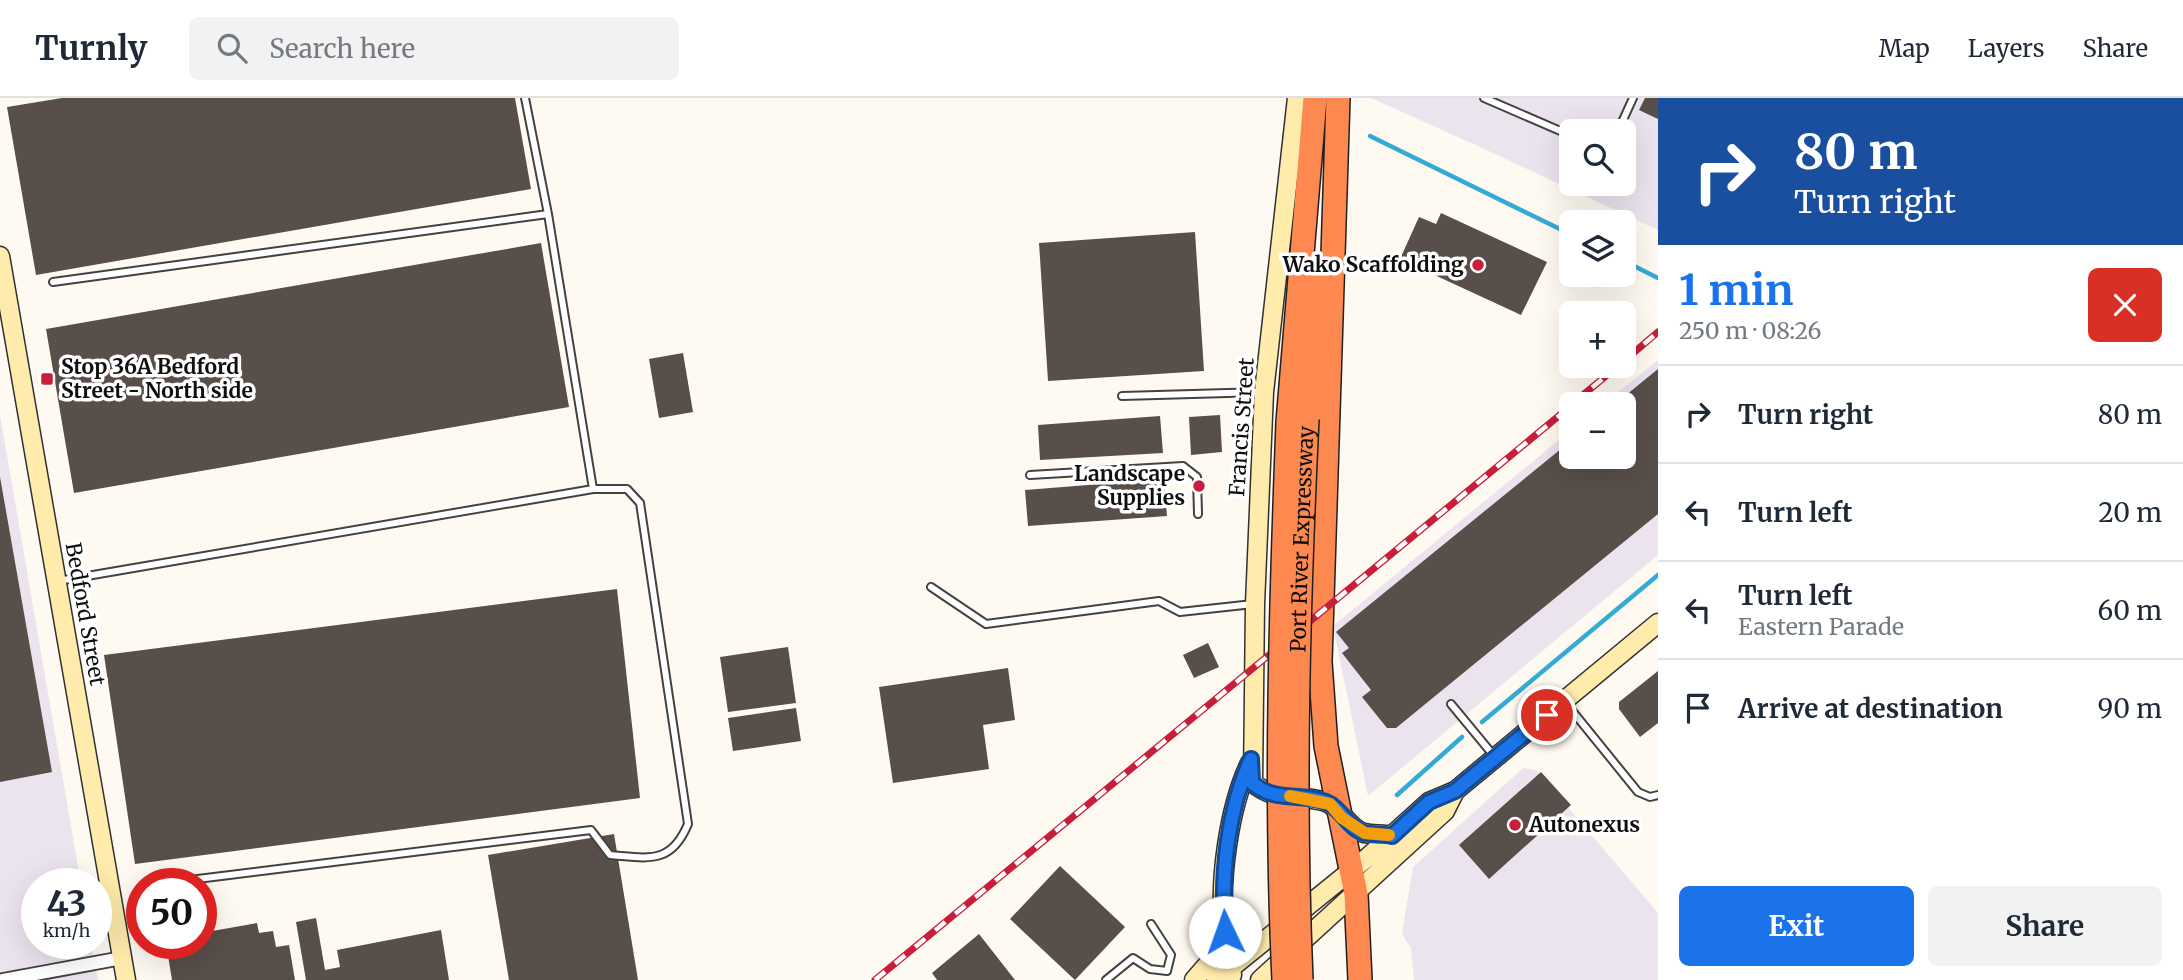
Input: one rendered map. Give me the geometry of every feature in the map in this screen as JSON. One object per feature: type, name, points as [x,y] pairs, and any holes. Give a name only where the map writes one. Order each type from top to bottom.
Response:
[{"type":"highway","name":"Port River Expressway","points":[[1284,980],[1280,683],[1298,420],[1315,98]]},
{"type":"highway","name":"Port River Expressway","points":[[1301,980],[1296,671],[1298,420],[1336,98]]},
{"type":"highway","points":[[1336,98],[1320,662],[1326,746],[1352,869],[1349,901],[1360,925],[1360,980]]},
{"type":"main road","name":"Francis Street","points":[[1251,759],[1264,392],[1297,98]]},
{"type":"main road","name":"Bedford Street","points":[[0,256],[126,980]]},
{"type":"main road","points":[[1216,980],[1232,973],[1307,904],[1392,836],[1429,802],[1455,791],[1658,623]]},
{"type":"main road","points":[[1251,759],[1252,783],[1267,795],[1310,797],[1330,804],[1342,818],[1365,833],[1392,836]]},
{"type":"main road","points":[[1232,973],[1222,891],[1238,788],[1251,759]]},
{"type":"main road","points":[[1260,980],[1446,811],[1455,791]]},
{"type":"main road","points":[[1307,904],[1349,901]]},
{"type":"main road","points":[[1194,980],[1208,964],[1225,932]]},
{"type":"street","points":[[3,980],[122,958]]},
{"type":"lane","points":[[525,98],[548,214],[593,489]]},
{"type":"lane","points":[[1484,98],[1559,130]]},
{"type":"lane","points":[[1623,119],[1633,98]]},
{"type":"lane","points":[[53,282],[548,214]]},
{"type":"lane","points":[[1122,396],[1264,392]]},
{"type":"lane","points":[[1030,475],[1183,466],[1197,477],[1198,514]]},
{"type":"lane","points":[[57,581],[593,489],[627,489],[640,503],[688,824],[680,844],[665,854],[646,858],[610,855],[591,830],[217,877]]},
{"type":"lane","points":[[931,587],[986,624],[1159,601],[1180,612],[1255,604]]},
{"type":"lane","points":[[1564,700],[1638,792],[1650,797],[1658,796]]},
{"type":"lane","points":[[1451,704],[1496,757]]},
{"type":"lane","points":[[1106,980],[1133,958],[1150,970],[1167,971],[1171,955],[1151,924]]},
{"type":"shaded area","points":[[1371,98],[1658,98],[1658,230],[1636,220],[1636,210],[1615,210],[1585,196],[1636,196],[1636,119],[1559,119],[1559,184]]},
{"type":"shaded area","points":[[1658,360],[1658,555],[1368,796],[1333,626],[1559,440],[1559,469],[1636,469],[1636,392],[1618,392]]},
{"type":"shaded area","points":[[0,415],[78,868],[21,868],[21,959],[94,959],[98,980],[0,980]]},
{"type":"shaded area","points":[[1523,768],[1536,770],[1658,913],[1658,980],[1414,980],[1411,948],[1402,934],[1413,867]]},
{"type":"building","points":[[62,98],[515,98],[531,189],[36,275],[7,107]]},
{"type":"building","points":[[1645,98],[1658,98],[1658,119],[1639,110]]},
{"type":"building","name":"Wako Scaffolding","points":[[1441,213],[1547,262],[1521,315],[1400,259],[1419,217],[1436,224]]},
{"type":"building","points":[[1195,232],[1204,371],[1048,381],[1039,243]]},
{"type":"building","points":[[541,243],[569,407],[74,493],[46,329]]},
{"type":"building","points":[[683,353],[693,412],[659,418],[649,359]]},
{"type":"building","points":[[1658,369],[1658,514],[1396,728],[1387,728],[1362,697],[1371,690],[1342,653],[1349,648],[1336,632],[1559,451],[1559,469],[1636,469],[1636,392],[1630,392]]},
{"type":"building","points":[[1220,415],[1222,452],[1191,455],[1189,417]]},
{"type":"building","points":[[1160,416],[1163,453],[1040,460],[1038,425]]},
{"type":"building","points":[[0,477],[52,772],[0,782]]},
{"type":"building","points":[[1164,479],[1167,516],[1028,526],[1025,490]]},
{"type":"building","points":[[617,589],[640,798],[135,864],[104,655]]},
{"type":"building","points":[[1208,643],[1219,667],[1194,678],[1183,655]]},
{"type":"building","points":[[788,647],[796,703],[728,712],[720,657]]},
{"type":"building","points":[[1008,668],[1015,720],[983,725],[989,769],[893,783],[879,687]]},
{"type":"building","points":[[1658,671],[1658,723],[1640,737],[1619,709],[1619,702]]},
{"type":"building","points":[[796,708],[801,741],[733,751],[728,718]]},
{"type":"building","name":"Autonexus","points":[[1541,772],[1571,805],[1489,879],[1459,845]]},
{"type":"building","points":[[614,834],[638,980],[509,980],[488,855]]},
{"type":"building","points":[[1060,866],[1125,927],[1075,980],[1010,919]]},
{"type":"building","points":[[316,918],[325,970],[340,967],[337,950],[441,930],[449,980],[306,980],[296,922]]},
{"type":"building","points":[[257,923],[259,933],[273,931],[276,947],[289,945],[295,980],[172,980],[169,959],[217,959],[217,930]]},
{"type":"building","points":[[979,934],[1015,980],[937,980],[932,973]]},
{"type":"waterway","points":[[1370,136],[1559,229]]},
{"type":"waterway","points":[[1636,267],[1658,278]]},
{"type":"waterway","points":[[1482,722],[1658,575]]},
{"type":"waterway","points":[[1397,795],[1462,737]]},
{"type":"railway","points":[[1636,351],[1658,332]]},
{"type":"railway","points":[[1587,392],[1603,378]]},
{"type":"railway","points":[[875,980],[1559,416]]},
{"type":"slow traffic","points":[[1290,796],[1310,797],[1330,804],[1342,818],[1365,833],[1389,835]]},
{"type":"place","name":"Wako Scaffolding","points":[[1478,265]]},
{"type":"place","name":"Stop 36A Bedford Street - North side","points":[[47,379]]},
{"type":"place","name":"Landscape Supplies","points":[[1199,486]]},
{"type":"place","name":"Autonexus","points":[[1515,825]]},
{"type":"route","points":[[1225,932],[1222,891],[1238,788],[1251,759],[1252,783],[1267,795],[1310,797],[1330,804],[1342,818],[1365,833],[1392,836],[1429,802],[1455,791],[1547,715]]}]
